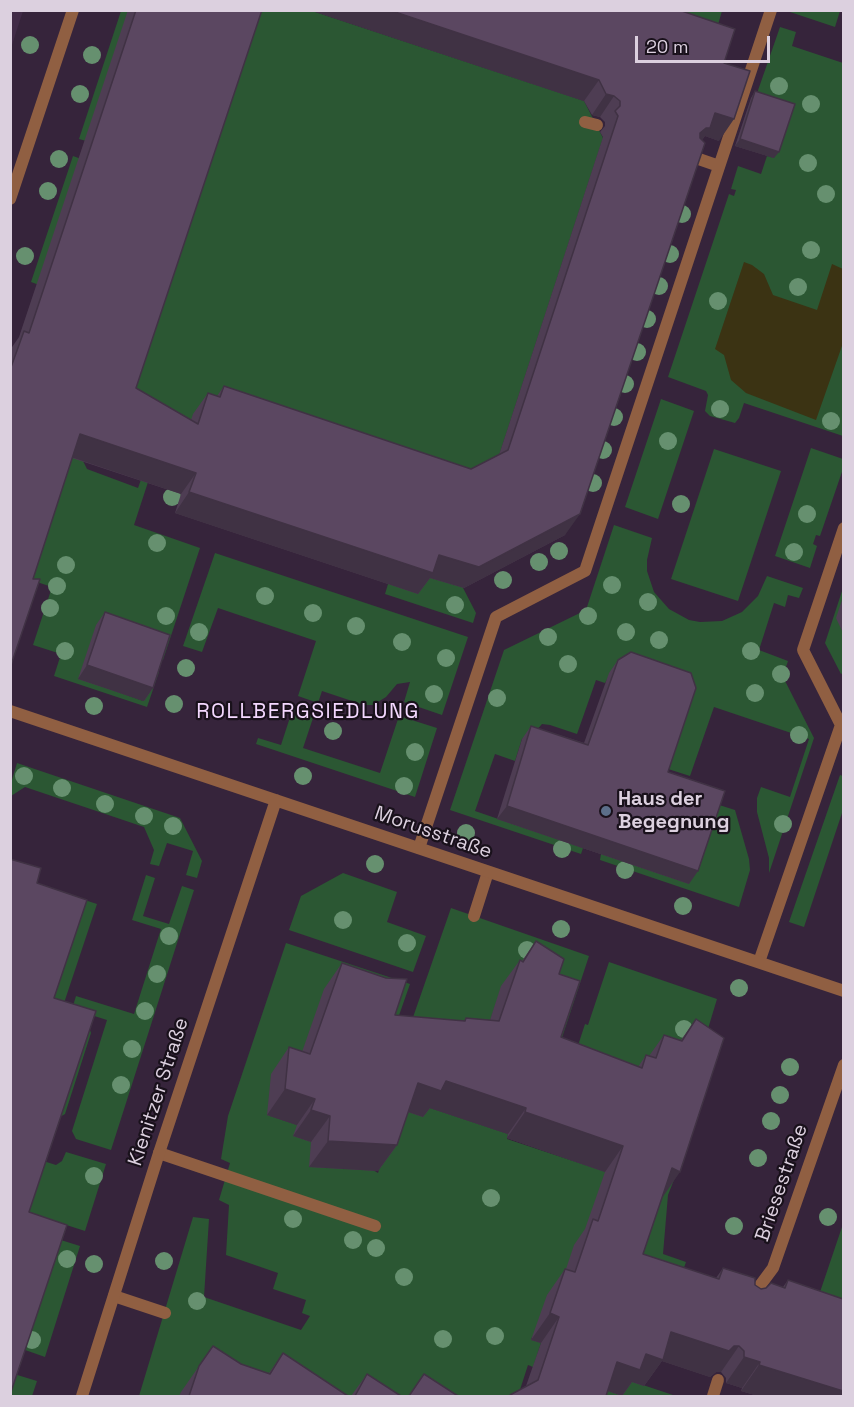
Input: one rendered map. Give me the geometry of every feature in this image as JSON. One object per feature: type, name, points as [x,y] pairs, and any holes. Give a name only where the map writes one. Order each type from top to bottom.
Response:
[{"type":"street","points":[[10,199],[73,10]]},
{"type":"street","points":[[418,848],[496,617],[585,571],[771,10]]},
{"type":"street","points":[[693,157],[719,166]]},
{"type":"street","points":[[759,962],[841,725],[803,650],[843,528]]},
{"type":"street","name":"Morusstraße","points":[[10,711],[843,991]]},
{"type":"street","name":"Kienitzer Straße","points":[[82,1396],[159,1153],[276,800]]},
{"type":"street","points":[[474,916],[488,872]]},
{"type":"street","name":"Briesestraße","points":[[744,1307],[762,1289],[773,1268],[843,1065]]},
{"type":"street","points":[[159,1153],[375,1226]]},
{"type":"street","points":[[114,1296],[165,1313]]},
{"type":"street","points":[[712,1396],[718,1380]]},
{"type":"shaded area","points":[[10,11],[23,11],[11,48]]},
{"type":"green space","points":[[121,11],[134,11],[90,142],[79,139]]},
{"type":"green space","points":[[219,11],[312,11],[584,101],[603,138],[494,471],[183,445],[150,476],[134,525],[200,548],[163,660],[158,658],[78,678],[143,701],[154,670],[159,672],[147,707],[54,676],[61,654],[33,645],[52,587],[25,578],[40,474],[79,453],[87,469],[138,488],[155,440],[62,408]]},
{"type":"green space","points":[[654,11],[722,11],[717,28]]},
{"type":"green space","points":[[787,11],[840,11],[835,27]]},
{"type":"green space","points":[[780,27],[796,32],[792,46],[843,63],[843,436],[744,403],[735,423],[710,416],[705,411],[708,395],[706,391],[668,377],[729,194],[734,196],[736,190],[731,189],[738,166],[761,174],[767,156],[774,158],[755,99]]},
{"type":"green space","points":[[73,156],[84,160],[42,286],[31,282]]},
{"type":"green space","points":[[661,399],[694,411],[658,519],[625,507]]},
{"type":"green space","points":[[811,448],[843,459],[844,466],[820,536],[816,535],[813,544],[817,546],[810,568],[775,556]]},
{"type":"green space","points":[[714,449],[781,471],[738,601],[671,579]]},
{"type":"green space","points":[[614,525],[652,538],[647,571],[654,592],[669,609],[689,620],[722,621],[742,612],[758,596],[767,576],[803,588],[799,598],[788,595],[785,607],[774,603],[759,650],[788,661],[786,667],[780,671],[814,738],[769,873],[769,858],[757,812],[757,798],[761,787],[790,797],[809,739],[714,707],[690,776],[665,768],[611,672],[605,683],[596,680],[577,734],[542,724],[535,732],[522,739],[515,761],[495,754],[475,811],[583,848],[581,854],[450,810],[504,650],[586,610]]},
{"type":"green space","points":[[215,553],[468,637],[442,715],[404,702],[410,682],[397,684],[386,697],[373,705],[364,705],[322,691],[318,703],[298,696],[316,641],[218,608],[202,652],[183,646]]},
{"type":"green space","points":[[425,575],[461,584],[476,613],[473,623],[385,594],[388,584]]},
{"type":"green space","points":[[843,588],[843,673],[841,674],[825,643]]},
{"type":"green space","points":[[293,708],[314,715],[303,748],[380,773],[399,716],[437,728],[415,797],[256,744],[258,738],[281,745]]},
{"type":"green space","points":[[17,763],[180,818],[202,861],[197,878],[186,875],[193,851],[167,843],[159,866],[150,864],[154,850],[144,827],[25,787],[11,796],[11,783]]},
{"type":"green space","points":[[840,775],[843,776],[843,810],[804,927],[789,922]]},
{"type":"green space","points":[[716,804],[735,810],[749,859],[750,870],[739,907],[600,860],[601,854]]},
{"type":"green space","points":[[343,873],[397,892],[387,922],[426,936],[413,972],[289,930],[301,896]]},
{"type":"green space","points":[[146,875],[155,878],[143,916],[169,924],[182,886],[194,890],[111,1150],[76,1139],[72,1131],[107,1020],[72,1009],[76,996],[134,1014],[161,929],[132,920]]},
{"type":"green space","points":[[11,876],[97,904],[63,1006],[44,1000]]},
{"type":"green space","points":[[451,908],[589,956],[556,1056],[502,986],[481,1047],[403,1046]]},
{"type":"green space","points":[[286,943],[410,984],[389,1044],[316,1045],[270,1116],[297,1125],[378,1173],[399,1109],[427,1107],[508,1134],[507,1139],[612,1174],[556,1298],[531,1339],[541,1343],[533,1367],[528,1365],[518,1396],[139,1396],[193,1217],[209,1219],[204,1297],[301,1330],[310,1316],[302,1313],[306,1300],[273,1289],[278,1273],[226,1255],[229,1205],[219,1200],[230,1163],[221,1159],[228,1116]]},
{"type":"green space","points":[[609,962],[717,999],[701,1052],[638,1085],[570,1070]]},
{"type":"green space","points":[[89,1027],[91,1033],[65,1114],[53,1121]]},
{"type":"green space","points":[[66,1152],[106,1164],[85,1231],[20,1210],[37,1159],[56,1165],[62,1161]]},
{"type":"green space","points":[[683,1157],[668,1195],[663,1254],[686,1262],[674,1296],[636,1284],[653,1194]]},
{"type":"green space","points":[[843,1224],[843,1327],[819,1295]]},
{"type":"green space","points":[[19,1227],[80,1246],[45,1357],[11,1345]]},
{"type":"green space","points":[[11,1364],[14,1374],[37,1381],[32,1396],[11,1396]]},
{"type":"green space","points":[[628,1380],[676,1396],[597,1396]]},
{"type":"sand","points":[[744,262],[764,274],[773,295],[817,310],[832,264],[843,269],[843,343],[816,420],[746,393],[731,380],[724,355],[715,349]]},
{"type":"building","points":[[136,10],[262,10],[136,388],[198,424],[208,393],[220,397],[224,386],[471,469],[508,450],[618,116],[615,111],[620,106],[620,101],[606,94],[599,80],[389,10],[679,10],[735,29],[724,63],[750,71],[734,119],[715,113],[710,128],[700,133],[700,138],[705,143],[580,514],[479,567],[439,555],[433,573],[189,492],[196,473],[80,434],[33,579],[40,579],[10,668],[10,370],[24,331],[29,333]]},
{"type":"building","points":[[755,91],[795,104],[779,152],[740,139]]},
{"type":"building","points":[[105,612],[170,635],[153,688],[87,665]]},
{"type":"building","points":[[631,652],[691,673],[696,688],[668,772],[725,791],[698,871],[507,806],[531,726],[588,745],[618,660]]},
{"type":"building","points":[[10,859],[41,868],[37,883],[87,900],[54,998],[96,1011],[29,1212],[67,1225],[10,1395]]},
{"type":"building","points":[[536,941],[564,959],[559,974],[580,981],[561,1037],[642,1068],[646,1055],[656,1058],[664,1035],[682,1041],[696,1019],[724,1038],[680,1172],[672,1168],[643,1254],[719,1279],[723,1268],[755,1278],[755,1285],[761,1289],[771,1283],[785,1288],[788,1280],[843,1299],[843,1391],[759,1365],[760,1362],[744,1357],[744,1351],[739,1346],[734,1346],[729,1351],[671,1332],[663,1360],[646,1354],[640,1370],[617,1362],[606,1396],[510,1396],[538,1380],[559,1317],[550,1313],[565,1269],[575,1272],[593,1219],[598,1221],[623,1146],[525,1112],[526,1108],[446,1081],[441,1091],[418,1083],[397,1145],[328,1141],[330,1116],[311,1110],[315,1099],[285,1089],[289,1047],[310,1054],[342,963],[386,978],[407,979],[395,1015],[465,1021],[466,1018],[499,1021],[520,960],[523,962]]},
{"type":"building","points":[[213,1346],[241,1364],[270,1374],[283,1353],[348,1396],[189,1396],[199,1366]]},
{"type":"building","points":[[367,1374],[401,1396],[355,1396]]},
{"type":"building","points":[[424,1374],[458,1396],[409,1396]]},
{"type":"place","name":"Haus der Begegnung","points":[[606,811]]},
{"type":"district","name":"ROLLBERGSIEDLUNG","points":[[308,712]]}]
